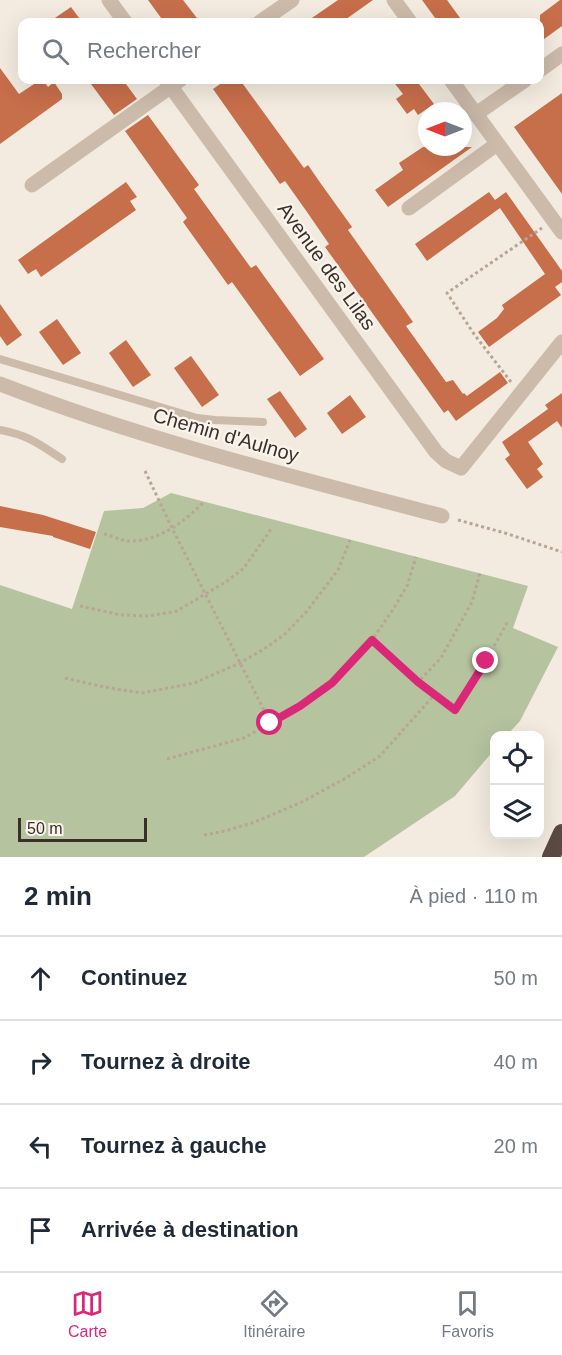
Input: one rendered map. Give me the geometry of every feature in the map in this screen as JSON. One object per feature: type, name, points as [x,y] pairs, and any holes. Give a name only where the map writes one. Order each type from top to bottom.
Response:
[{"type":"highway","points":[[551,857],[562,833]]},
{"type":"street","points":[[109,0],[122,18]]},
{"type":"street","points":[[266,18],[292,0]]},
{"type":"street","points":[[394,0],[407,18]]},
{"type":"street","points":[[544,66],[562,54]]},
{"type":"street","points":[[32,185],[169,84]]},
{"type":"street","name":"Avenue des Lilas","points":[[173,84],[436,452],[446,461],[461,468],[520,394]]},
{"type":"street","points":[[454,84],[558,226]]},
{"type":"street","points":[[476,114],[519,84]]},
{"type":"street","points":[[409,208],[497,144]]},
{"type":"street","points":[[520,394],[562,342]]},
{"type":"street","name":"Chemin d'Aulnoy","points":[[0,384],[50,403],[205,453],[442,516]]},
{"type":"lane","points":[[0,359],[197,418],[263,422]]},
{"type":"lane","points":[[0,430],[27,437],[62,459]]},
{"type":"path","points":[[520,394],[474,334],[447,293],[558,226]]},
{"type":"path","points":[[145,471],[270,723]]},
{"type":"path","points":[[104,534],[128,541],[152,537],[172,528],[204,502]]},
{"type":"path","points":[[442,516],[505,533],[562,552]]},
{"type":"path","points":[[80,606],[121,615],[148,616],[177,611],[244,568],[271,529]]},
{"type":"path","points":[[65,678],[142,693],[194,683],[240,663],[285,634],[307,611],[338,570],[350,540]]},
{"type":"path","points":[[167,759],[244,738],[300,706],[332,683],[372,640],[392,611],[407,586],[416,557]]},
{"type":"path","points":[[418,682],[441,658],[472,602],[480,573]]},
{"type":"path","points":[[372,640],[418,682],[455,710],[508,621]]},
{"type":"path","points":[[204,835],[255,822],[302,802],[346,778],[380,756],[435,694]]},
{"type":"green space","points":[[171,493],[528,586],[513,628],[558,647],[520,721],[511,731],[490,731],[490,755],[455,796],[364,857],[0,857],[0,585],[72,609],[104,511],[143,508]]},
{"type":"building","points":[[148,0],[183,0],[197,18],[161,18]]},
{"type":"building","points":[[338,0],[373,0],[348,18],[312,18]]},
{"type":"building","points":[[422,0],[447,0],[460,18],[435,18]]},
{"type":"building","points":[[562,0],[562,26],[544,39],[544,18],[540,18],[540,15]]},
{"type":"building","points":[[71,7],[79,18],[55,18]]},
{"type":"building","points":[[0,68],[19,94],[34,84],[46,84],[48,87],[55,84],[62,94],[62,99],[0,144]]},
{"type":"building","points":[[91,84],[126,84],[137,99],[114,115]]},
{"type":"building","points":[[220,84],[243,84],[304,168],[308,165],[352,227],[348,230],[413,322],[406,326],[446,382],[453,380],[467,396],[500,372],[508,383],[456,421],[448,410],[444,413],[325,247],[329,244],[285,181],[280,184],[213,89]]},
{"type":"building","points":[[395,84],[419,84],[432,102],[418,102],[418,115],[414,109],[407,114],[396,99],[403,94]]},
{"type":"building","points":[[562,93],[562,194],[514,127]]},
{"type":"building","points":[[148,115],[199,185],[194,189],[251,268],[256,265],[324,359],[300,376],[232,282],[228,285],[183,222],[187,218],[125,131]]},
{"type":"building","points":[[418,150],[418,156],[459,156],[388,207],[375,190],[403,170],[399,163]]},
{"type":"building","points":[[126,182],[137,197],[130,201],[136,210],[41,277],[36,269],[28,274],[18,260]]},
{"type":"building","points":[[489,192],[495,200],[506,192],[562,271],[562,282],[555,287],[561,295],[489,347],[478,332],[497,318],[504,309],[502,305],[545,274],[500,208],[427,261],[415,244]]},
{"type":"building","points":[[0,304],[22,335],[7,346],[0,336]]},
{"type":"building","points":[[57,319],[81,353],[63,365],[39,332]]},
{"type":"building","points":[[126,340],[151,375],[133,387],[109,353]]},
{"type":"building","points":[[191,356],[219,395],[202,407],[174,368]]},
{"type":"building","points":[[280,391],[307,429],[295,438],[267,399]]},
{"type":"building","points":[[562,393],[562,428],[557,421],[528,442],[543,464],[537,469],[543,477],[527,489],[505,459],[510,455],[502,442],[548,409],[545,405]]},
{"type":"building","points":[[350,395],[366,417],[342,434],[327,413]]},
{"type":"building","points":[[0,506],[43,515],[96,532],[90,549],[53,536],[0,527]]},
{"type":"route","points":[[270,723],[300,706],[332,683],[372,640],[418,682],[455,710],[486,661]]}]
